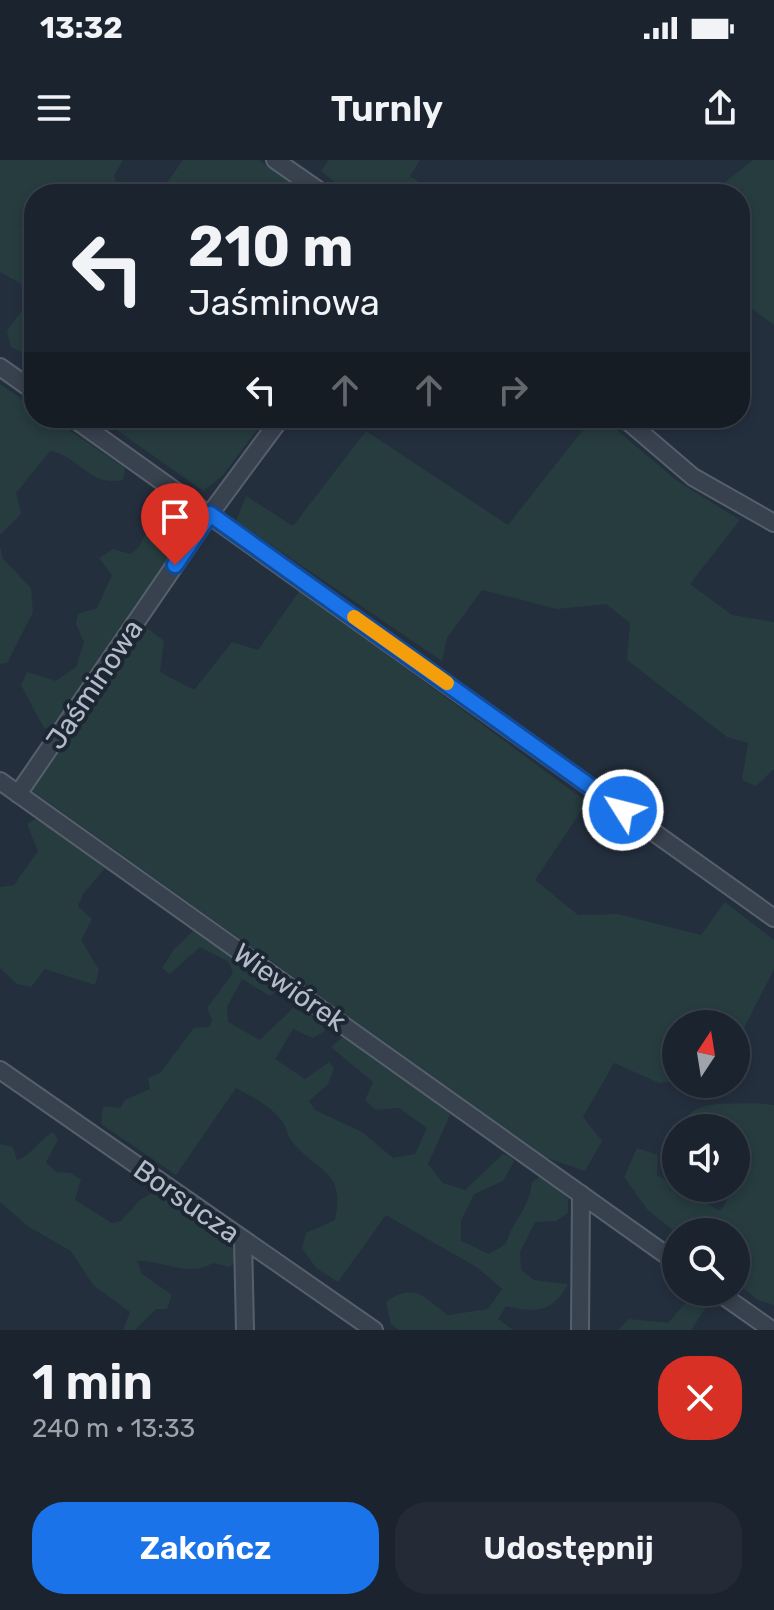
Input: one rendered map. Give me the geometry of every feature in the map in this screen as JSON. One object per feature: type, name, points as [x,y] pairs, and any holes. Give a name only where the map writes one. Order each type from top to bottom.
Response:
[{"type":"street","points":[[275,160],[310,184]]},
{"type":"street","points":[[0,367],[24,384]]},
{"type":"street","points":[[87,428],[774,918]]},
{"type":"street","name":"Jaśminowa","points":[[18,794],[210,514],[274,428]]},
{"type":"street","points":[[636,428],[693,477],[774,523]]},
{"type":"street","name":"Wiewiórek","points":[[0,781],[662,1252]]},
{"type":"street","name":"Borsucza","points":[[0,1070],[374,1330]]},
{"type":"street","points":[[580,1330],[581,1194]]},
{"type":"street","points":[[243,1240],[245,1330]]},
{"type":"street","points":[[738,1306],[772,1330]]},
{"type":"green space","points":[[0,160],[123,160],[114,175],[117,184],[24,184],[24,223],[21,224],[24,234],[24,291],[20,283],[0,272]]},
{"type":"green space","points":[[183,160],[259,160],[293,184],[166,184]]},
{"type":"green space","points":[[329,160],[420,160],[410,176],[422,184],[337,184],[321,171]]},
{"type":"green space","points":[[753,160],[774,160],[774,325],[750,307],[750,184],[723,184]]},
{"type":"green space","points":[[24,308],[24,353],[11,347],[7,331]]},
{"type":"green space","points":[[0,384],[24,400],[24,428],[66,428],[125,468],[123,480],[101,479],[50,451],[16,493],[21,514],[0,535]]},
{"type":"green space","points":[[114,428],[258,428],[223,475],[203,491]]},
{"type":"green space","points":[[615,428],[676,480],[740,520],[690,584],[732,615],[774,622],[774,769],[756,786],[742,780],[748,743],[727,737],[627,660],[630,623],[606,604],[557,609],[482,590],[447,638],[442,661],[236,521],[246,496],[293,526],[366,431],[508,525],[582,431]]},
{"type":"green space","points":[[155,496],[195,517],[191,528],[53,727],[44,728],[21,685],[27,672],[56,681],[76,667],[84,642],[76,624],[78,614],[97,608],[112,575],[99,558],[113,549],[130,554],[139,547],[154,517],[147,499]]},
{"type":"green space","points":[[0,546],[3,559],[31,588],[33,612],[7,663],[0,664]]},
{"type":"green space","points":[[300,590],[587,802],[535,880],[578,915],[618,914],[701,935],[725,902],[774,940],[774,969],[750,1016],[750,1010],[662,1010],[662,1083],[614,1063],[583,1117],[602,1141],[585,1171],[547,1158],[31,790],[147,628],[164,641],[160,672],[194,690],[232,642],[258,650]]},
{"type":"green space","points":[[37,818],[105,868],[83,894],[78,906],[92,919],[81,940],[99,970],[95,985],[45,969],[31,987],[17,984],[0,968],[0,887],[14,885],[38,851],[27,824]]},
{"type":"green space","points":[[194,930],[278,990],[270,996],[242,979],[227,1007],[228,1022],[260,1040],[293,1008],[319,1020],[325,1031],[313,1038],[293,1029],[275,1059],[305,1079],[329,1062],[334,1068],[328,1084],[309,1101],[315,1110],[362,1132],[393,1158],[415,1154],[427,1128],[399,1108],[376,1110],[365,1100],[373,1082],[331,1047],[346,1034],[442,1104],[450,1115],[428,1164],[443,1183],[465,1190],[503,1154],[512,1158],[514,1162],[503,1181],[474,1194],[461,1221],[461,1241],[489,1254],[506,1244],[527,1201],[532,1182],[542,1175],[568,1199],[568,1213],[556,1221],[535,1222],[520,1252],[521,1270],[534,1280],[568,1284],[556,1301],[534,1310],[506,1306],[498,1319],[513,1330],[399,1330],[391,1324],[386,1302],[396,1296],[412,1292],[419,1294],[448,1315],[488,1309],[502,1289],[478,1268],[386,1215],[338,1282],[316,1268],[302,1248],[306,1233],[335,1220],[337,1192],[334,1182],[294,1144],[278,1116],[236,1088],[176,1175],[101,1124],[103,1106],[120,1108],[125,1100],[150,1089],[148,1078],[160,1073],[194,1028],[209,1027],[212,1020],[207,1008],[233,973],[229,962],[200,947],[170,974],[162,968],[174,949]]},
{"type":"green space","points":[[722,1104],[774,1105],[774,1305],[758,1300],[750,1293],[750,1218],[662,1218],[662,1221],[647,1209],[624,1177],[637,1148],[658,1155],[657,1175],[662,1178],[662,1202],[704,1202],[720,1211],[726,1202],[750,1202],[750,1114],[690,1114],[701,1107]]},
{"type":"green space","points":[[53,1132],[58,1140],[46,1162],[56,1172],[70,1173],[81,1179],[75,1200],[112,1223],[121,1221],[140,1200],[155,1191],[232,1248],[238,1258],[230,1267],[213,1263],[194,1269],[137,1261],[142,1274],[172,1295],[167,1309],[156,1309],[135,1330],[123,1330],[130,1312],[93,1285],[71,1251],[29,1227],[0,1202],[0,1144],[13,1147],[17,1160]]},
{"type":"green space","points":[[683,1306],[707,1306],[691,1330],[618,1330],[629,1319],[668,1323]]},
{"type":"slow traffic","points":[[354,617],[447,683]]},
{"type":"route","points":[[175,565],[210,514],[623,810]]}]
